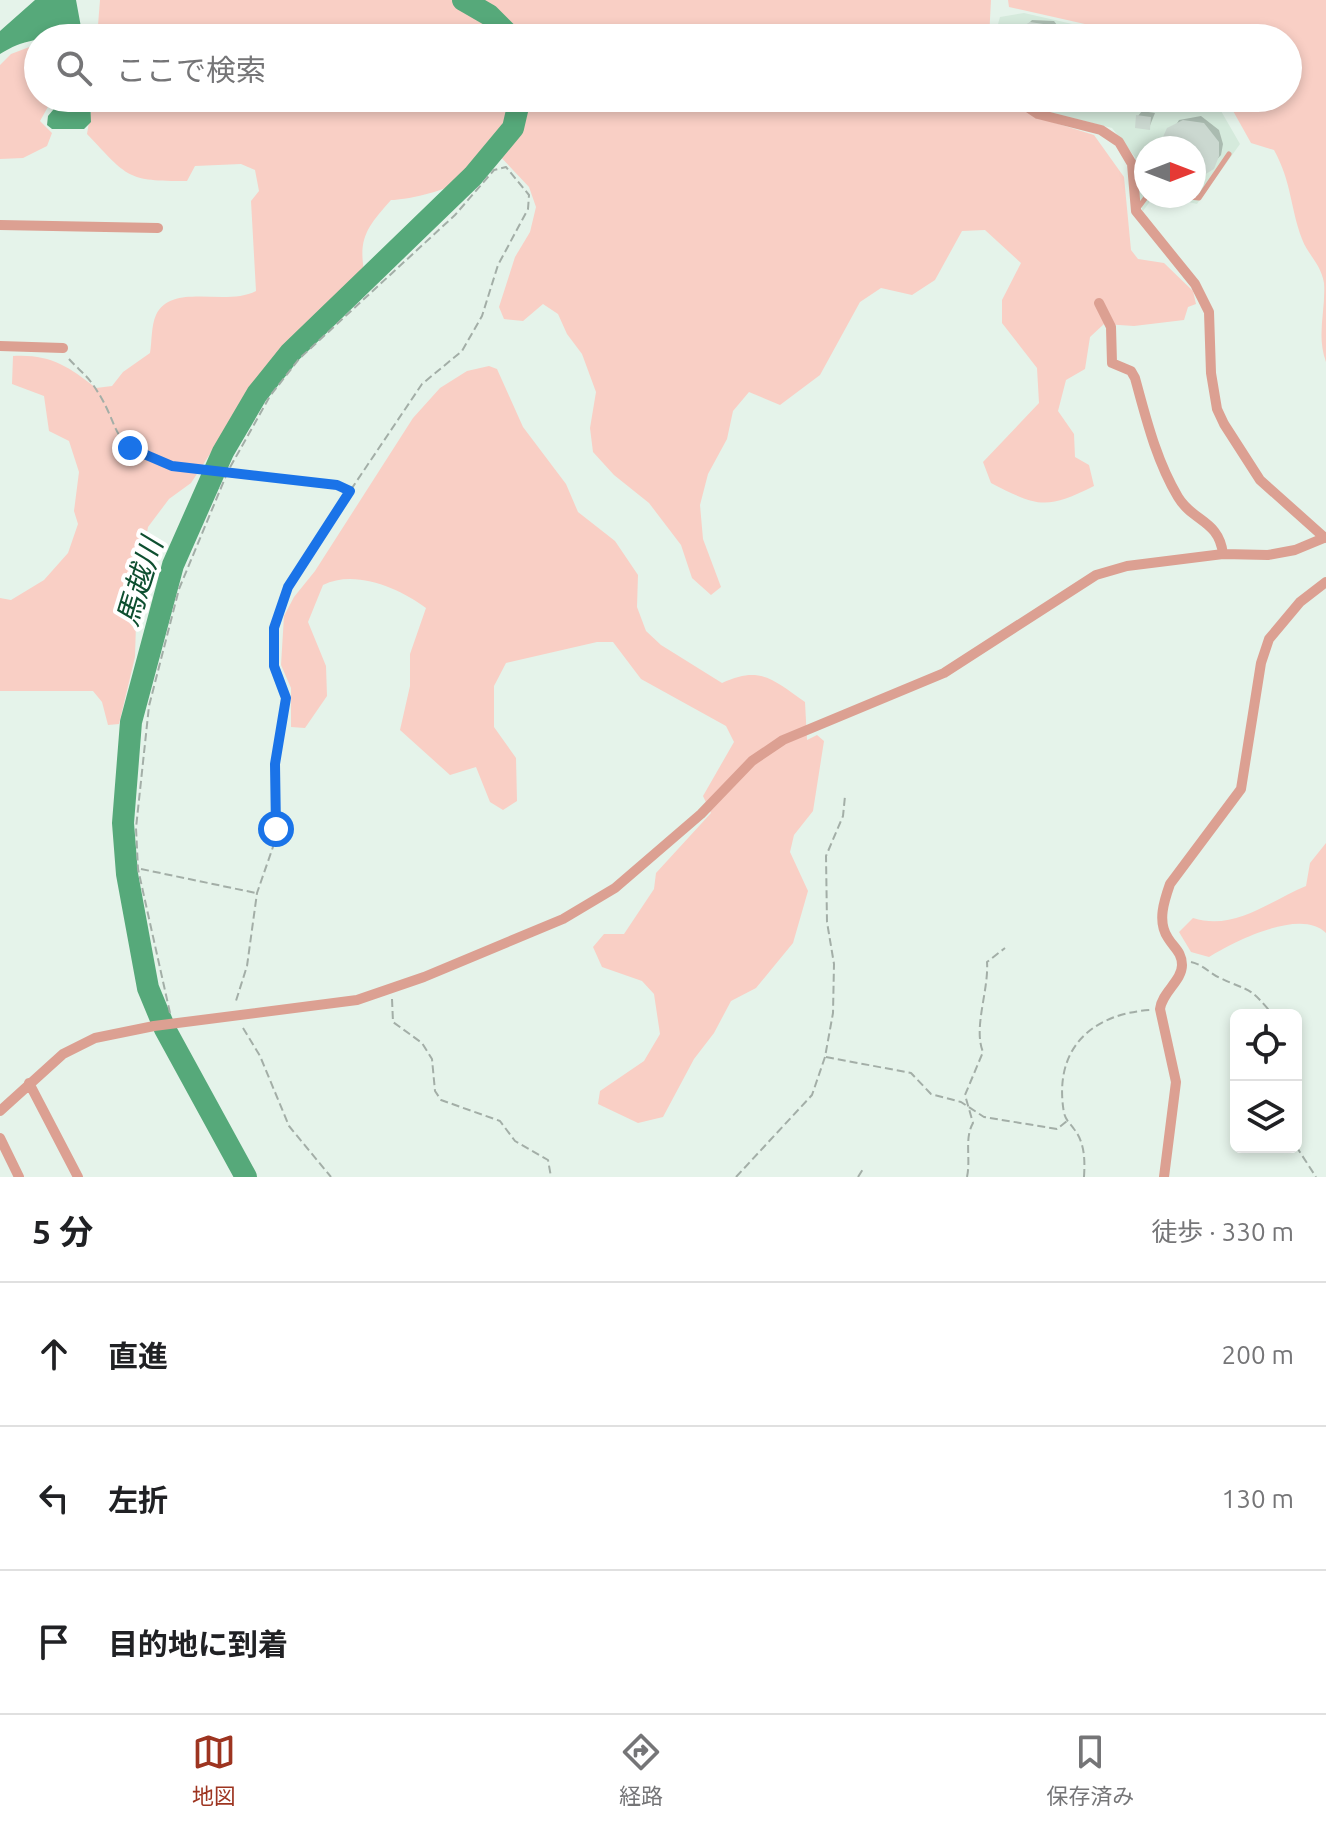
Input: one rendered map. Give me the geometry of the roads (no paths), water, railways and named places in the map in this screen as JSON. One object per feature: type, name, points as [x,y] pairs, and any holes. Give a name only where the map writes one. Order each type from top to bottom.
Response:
[{"type":"street","points":[[0,1111],[63,1054],[95,1038],[154,1026],[357,1000],[391,989],[588,907],[701,814],[752,761],[783,740],[944,673],[1096,575],[1127,566],[1223,554],[1268,555],[1295,550],[1326,537],[1260,480],[1224,424],[1213,389],[1211,326],[1203,297],[1136,211],[1132,164],[1112,135],[1035,112]]},
{"type":"street","points":[[0,225],[158,228]]},
{"type":"street","points":[[1099,303],[1111,327],[1112,363],[1131,371],[1135,378],[1154,445],[1176,494],[1218,532],[1223,554]]},
{"type":"street","points":[[0,346],[63,348]]},
{"type":"street","points":[[1164,1177],[1176,1082],[1160,1009],[1181,972],[1182,962],[1180,953],[1164,932],[1164,899],[1170,884],[1241,789],[1258,678],[1269,639],[1300,602],[1326,582]]},
{"type":"street","points":[[29,1083],[78,1177]]},
{"type":"street","points":[[0,1138],[19,1177]]},
{"type":"lane","points":[[1206,188],[1229,154]]},
{"type":"waterway","name":"馬越川","points":[[463,0],[498,24]]},
{"type":"waterway","name":"馬越川","points":[[246,1177],[165,1029],[148,988],[127,874],[123,823],[131,722],[173,565],[223,452],[257,394],[290,353],[473,176],[513,128],[517,112]]}]
